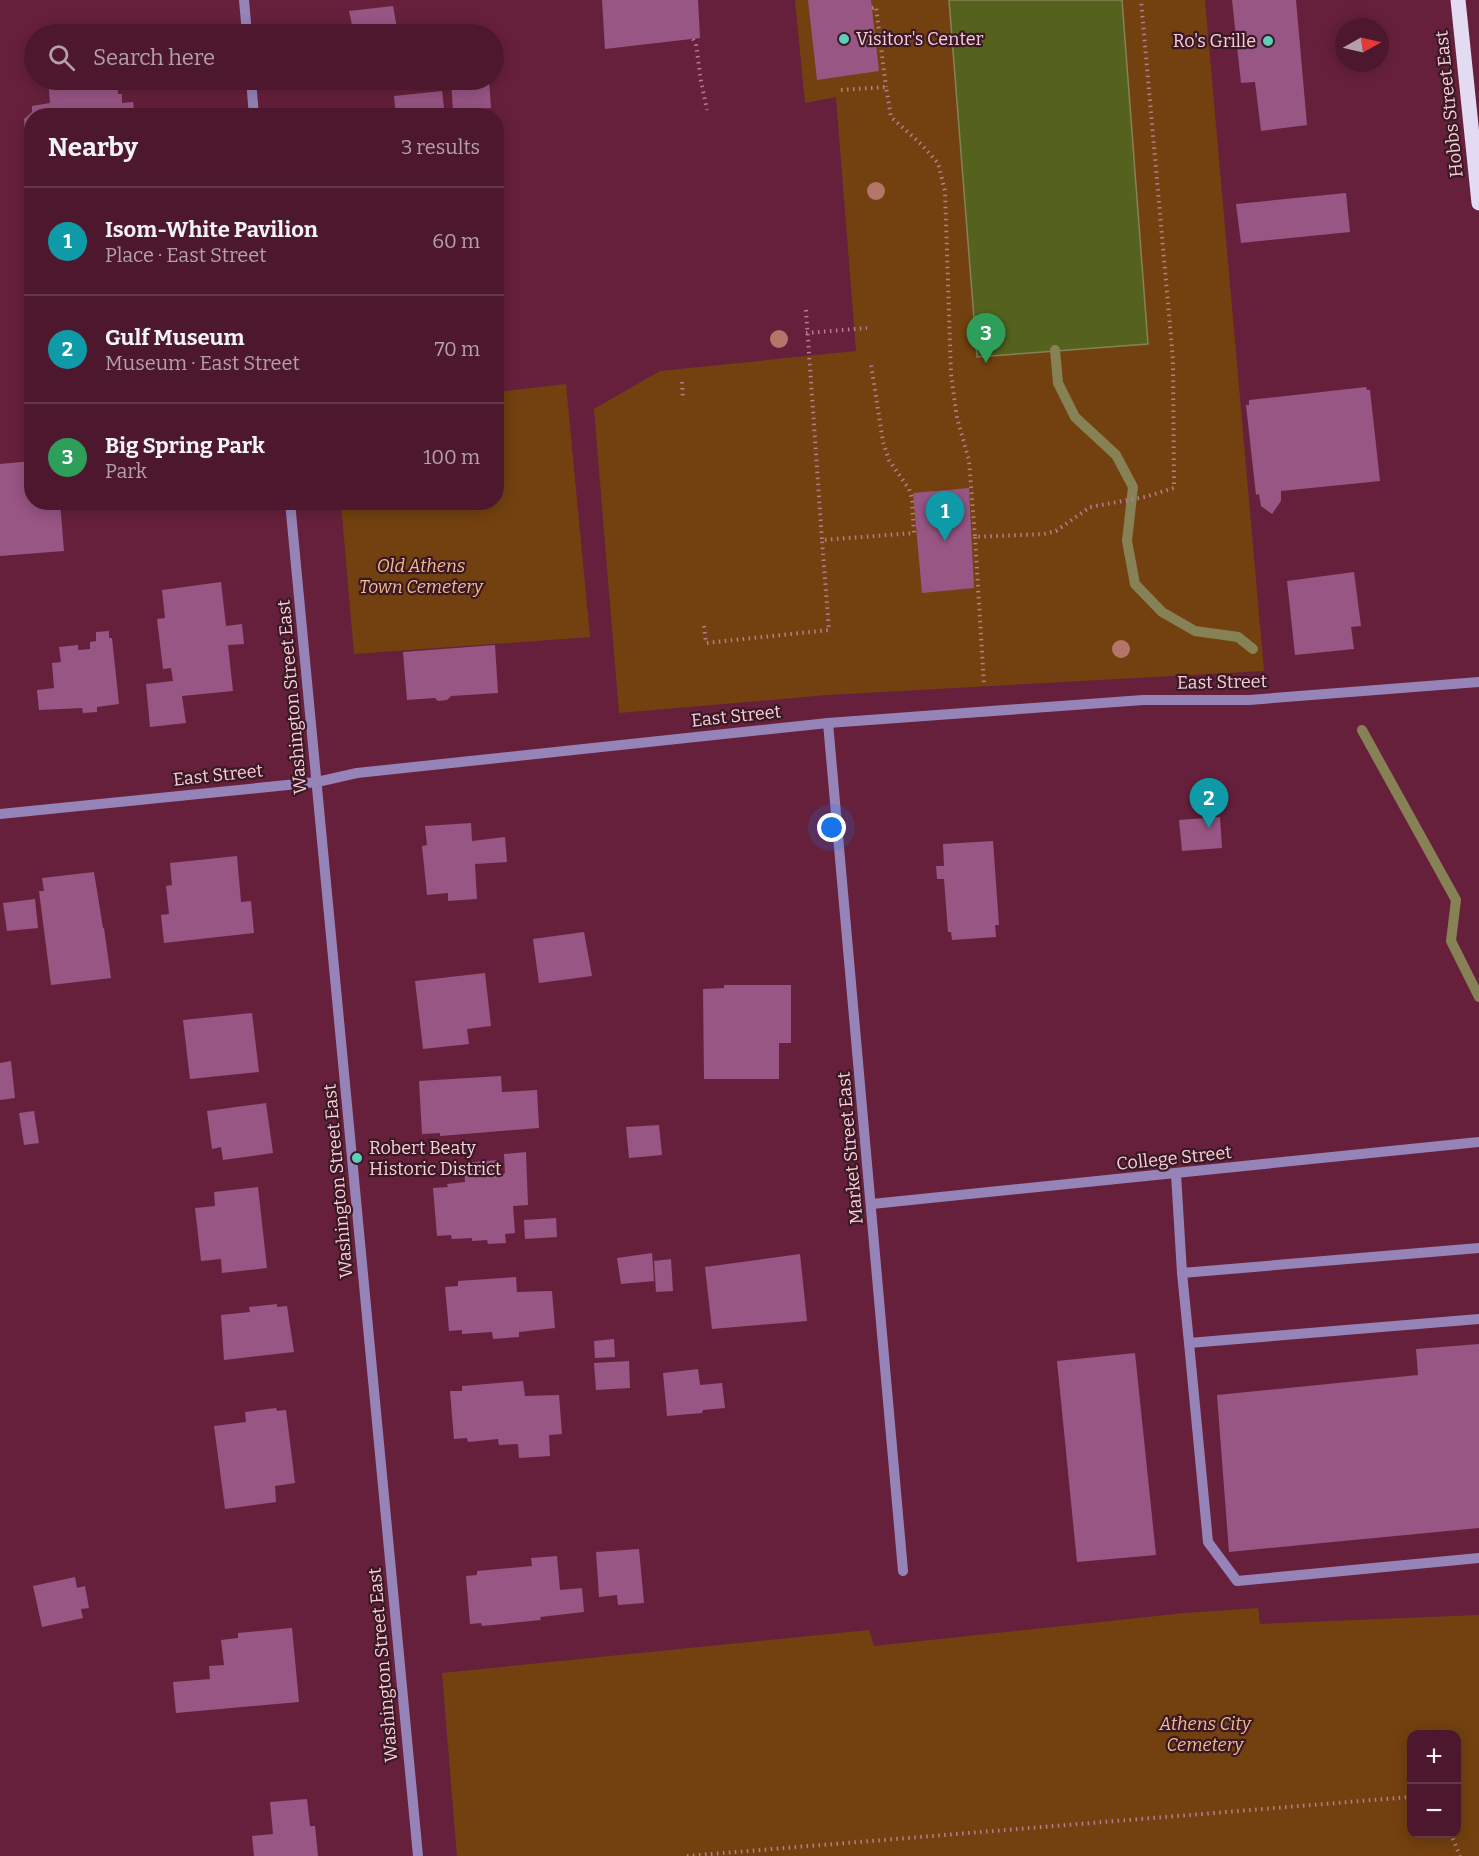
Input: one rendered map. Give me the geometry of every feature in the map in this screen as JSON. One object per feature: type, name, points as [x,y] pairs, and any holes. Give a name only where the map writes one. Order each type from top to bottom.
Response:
[{"type":"main road","name":"Hobbs Street East","points":[[1458,0],[1479,203]]},
{"type":"street","points":[[244,0],[246,24]]},
{"type":"street","points":[[252,90],[253,108]]},
{"type":"street","name":"Washington Street East","points":[[291,510],[417,1856]]},
{"type":"street","name":"East Street","points":[[0,814],[316,782],[357,773],[828,723],[1143,700],[1249,700],[1479,682]]},
{"type":"street","name":"Market Street East","points":[[828,723],[903,1570]]},
{"type":"street","name":"College Street","points":[[872,1204],[1479,1142]]},
{"type":"street","points":[[1176,1174],[1182,1273],[1208,1542],[1237,1581],[1479,1558]]},
{"type":"street","points":[[1182,1273],[1479,1248]]},
{"type":"street","points":[[1189,1343],[1479,1319]]},
{"type":"path","points":[[975,537],[1044,534],[1056,531],[1090,507],[1145,497],[1174,488],[1173,360],[1141,0]]},
{"type":"path","points":[[872,8],[876,7],[891,117],[938,163],[945,191],[951,374],[957,418],[969,460],[984,685]]},
{"type":"path","points":[[693,39],[696,44],[707,110]]},
{"type":"path","points":[[842,90],[886,87]]},
{"type":"path","points":[[704,626],[706,643],[829,630],[806,310]]},
{"type":"path","points":[[806,333],[867,328]]},
{"type":"path","points":[[822,540],[914,533],[912,499],[909,489],[889,459],[883,442],[872,364]]},
{"type":"path","points":[[682,382],[683,400]]},
{"type":"path","points":[[687,1856],[1407,1797]]},
{"type":"path","points":[[1452,1838],[1460,1856]]},
{"type":"green space","points":[[795,0],[1205,0],[1264,671],[827,695],[619,713],[594,409],[660,371],[856,351],[836,97],[805,103]]},
{"type":"green space","name":"Old Athens Town Cemetery","points":[[566,384],[590,637],[354,654],[342,510],[504,510],[504,391]]},
{"type":"green space","name":"Athens City Cemetery","points":[[1258,1608],[1260,1624],[1479,1615],[1479,1856],[457,1856],[442,1673],[869,1630],[874,1646],[1185,1613]]},
{"type":"shaded area","points":[[949,0],[1122,0],[1148,344],[977,357]]},
{"type":"building","points":[[602,0],[698,0],[700,38],[605,49]]},
{"type":"building","name":"Visitor's Center","points":[[808,0],[871,0],[879,71],[817,80]]},
{"type":"building","name":"Ro's Grille","points":[[1232,0],[1296,0],[1307,125],[1261,131],[1255,82],[1241,83]]},
{"type":"building","points":[[393,6],[396,24],[352,24],[349,11]]},
{"type":"building","points":[[49,90],[118,90],[118,94],[122,94],[122,103],[133,102],[134,108],[32,108],[32,106],[50,103]]},
{"type":"building","points":[[452,90],[490,90],[491,108],[453,108]]},
{"type":"building","points":[[442,91],[444,108],[395,108],[394,96]]},
{"type":"building","points":[[1346,193],[1350,232],[1241,243],[1236,204]]},
{"type":"building","points":[[1366,387],[1370,390],[1380,481],[1281,491],[1281,501],[1272,514],[1261,506],[1259,494],[1256,495],[1246,405],[1249,405],[1249,400]]},
{"type":"building","points":[[24,462],[24,510],[61,510],[64,551],[0,556],[0,464]]},
{"type":"building","points":[[969,488],[974,588],[922,593],[913,493]]},
{"type":"building","points":[[1354,572],[1361,626],[1351,627],[1354,649],[1295,655],[1287,581]]},
{"type":"building","points":[[221,582],[226,626],[242,624],[244,644],[228,645],[233,691],[182,696],[186,723],[150,727],[146,684],[173,681],[171,668],[163,669],[157,619],[165,618],[162,590]]},
{"type":"building","points":[[109,631],[109,638],[112,638],[119,704],[97,707],[97,712],[83,713],[82,708],[39,710],[37,690],[54,688],[52,663],[61,662],[59,647],[78,645],[78,650],[90,649],[90,642],[96,641],[96,632]]},
{"type":"building","points":[[495,645],[498,693],[451,696],[447,700],[438,701],[435,698],[407,700],[403,652]]},
{"type":"building","points":[[1220,817],[1222,848],[1182,851],[1179,820]]},
{"type":"building","points":[[471,823],[472,841],[505,837],[507,862],[475,864],[477,899],[448,901],[448,893],[427,895],[422,846],[427,845],[425,826]]},
{"type":"building","points":[[993,841],[999,925],[995,925],[996,937],[952,940],[951,932],[948,932],[944,879],[937,879],[936,866],[944,866],[943,844]]},
{"type":"building","points":[[237,856],[241,902],[251,901],[254,933],[164,943],[161,915],[169,914],[166,886],[172,885],[170,863]]},
{"type":"building","points":[[94,872],[111,978],[51,985],[39,891],[44,891],[42,878]]},
{"type":"building","points":[[35,899],[38,928],[7,931],[3,903]]},
{"type":"building","points":[[584,932],[592,976],[539,983],[533,939]]},
{"type":"building","points":[[485,973],[491,1026],[467,1029],[469,1044],[423,1049],[415,981]]},
{"type":"building","points":[[724,985],[791,985],[791,1043],[779,1043],[779,1079],[704,1079],[703,989],[724,988]]},
{"type":"building","points":[[252,1013],[259,1072],[190,1079],[183,1020]]},
{"type":"building","points":[[11,1061],[15,1098],[0,1100],[0,1063]]},
{"type":"building","points":[[501,1076],[502,1092],[537,1090],[539,1128],[440,1136],[440,1133],[422,1134],[419,1081]]},
{"type":"building","points":[[266,1103],[273,1153],[223,1160],[221,1147],[212,1149],[207,1111]]},
{"type":"building","points":[[34,1111],[39,1143],[24,1145],[19,1113]]},
{"type":"building","points":[[659,1125],[662,1155],[629,1158],[626,1127]]},
{"type":"building","points":[[526,1152],[528,1205],[513,1206],[515,1233],[505,1234],[506,1243],[488,1244],[487,1240],[472,1241],[472,1238],[452,1239],[451,1235],[437,1236],[433,1188],[465,1182],[464,1163],[497,1160],[498,1174],[505,1173],[504,1154]]},
{"type":"building","points":[[258,1187],[267,1268],[222,1273],[221,1259],[201,1261],[195,1208],[215,1206],[214,1192]]},
{"type":"building","points":[[556,1218],[557,1237],[525,1239],[524,1220]]},
{"type":"building","points":[[652,1253],[654,1281],[621,1284],[617,1258]]},
{"type":"building","points":[[800,1254],[807,1321],[712,1329],[705,1267]]},
{"type":"building","points":[[671,1259],[673,1291],[656,1292],[654,1261]]},
{"type":"building","points":[[516,1277],[517,1292],[552,1291],[555,1328],[519,1332],[519,1337],[493,1339],[492,1332],[462,1334],[462,1330],[449,1331],[445,1287],[458,1286],[458,1281]]},
{"type":"building","points":[[277,1304],[277,1307],[287,1306],[294,1352],[224,1360],[221,1315],[250,1312],[249,1307]]},
{"type":"building","points":[[614,1339],[615,1357],[595,1358],[594,1341]]},
{"type":"building","points":[[1479,1344],[1479,1528],[1229,1552],[1217,1395],[1418,1375],[1416,1349]]},
{"type":"building","points":[[1135,1353],[1156,1555],[1077,1562],[1057,1361]]},
{"type":"building","points":[[629,1361],[630,1388],[596,1390],[594,1363]]},
{"type":"building","points":[[698,1369],[700,1385],[722,1383],[725,1408],[703,1410],[702,1413],[667,1416],[663,1373]]},
{"type":"building","points":[[523,1381],[525,1396],[559,1395],[562,1434],[549,1435],[550,1456],[519,1458],[518,1444],[499,1445],[498,1439],[468,1442],[467,1438],[454,1439],[450,1391],[462,1391],[462,1386]]},
{"type":"building","points":[[276,1408],[277,1411],[286,1410],[295,1483],[275,1486],[276,1502],[225,1509],[214,1426],[246,1422],[245,1412]]},
{"type":"building","points":[[639,1549],[644,1603],[618,1605],[617,1595],[599,1597],[596,1552]]},
{"type":"building","points":[[557,1556],[560,1590],[582,1588],[584,1612],[540,1617],[541,1620],[482,1626],[481,1623],[470,1624],[466,1576],[477,1575],[477,1571],[532,1566],[531,1558]]},
{"type":"building","points":[[75,1577],[77,1588],[85,1586],[89,1608],[81,1609],[83,1618],[42,1627],[33,1586]]},
{"type":"building","points":[[292,1628],[299,1702],[176,1713],[173,1682],[210,1679],[209,1666],[224,1665],[221,1640],[238,1638],[238,1633]]},
{"type":"building","points":[[307,1799],[310,1826],[315,1826],[318,1856],[254,1856],[252,1836],[273,1834],[270,1802]]},
{"type":"waterway","points":[[1055,350],[1058,383],[1075,417],[1116,455],[1133,487],[1127,541],[1135,584],[1162,612],[1195,631],[1238,637],[1253,649]]},
{"type":"waterway","points":[[1362,730],[1456,900],[1451,941],[1479,997]]},
{"type":"place","name":"Visitor's Center","points":[[844,39]]},
{"type":"place","name":"Ro's Grille","points":[[1268,41]]},
{"type":"place","name":"Big Spring Park","points":[[986,363]]},
{"type":"place","name":"Isom-White Pavilion","points":[[945,541]]},
{"type":"place","name":"Gulf Museum","points":[[1209,828]]},
{"type":"place","name":"Robert Beaty Historic District","points":[[357,1158]]}]
